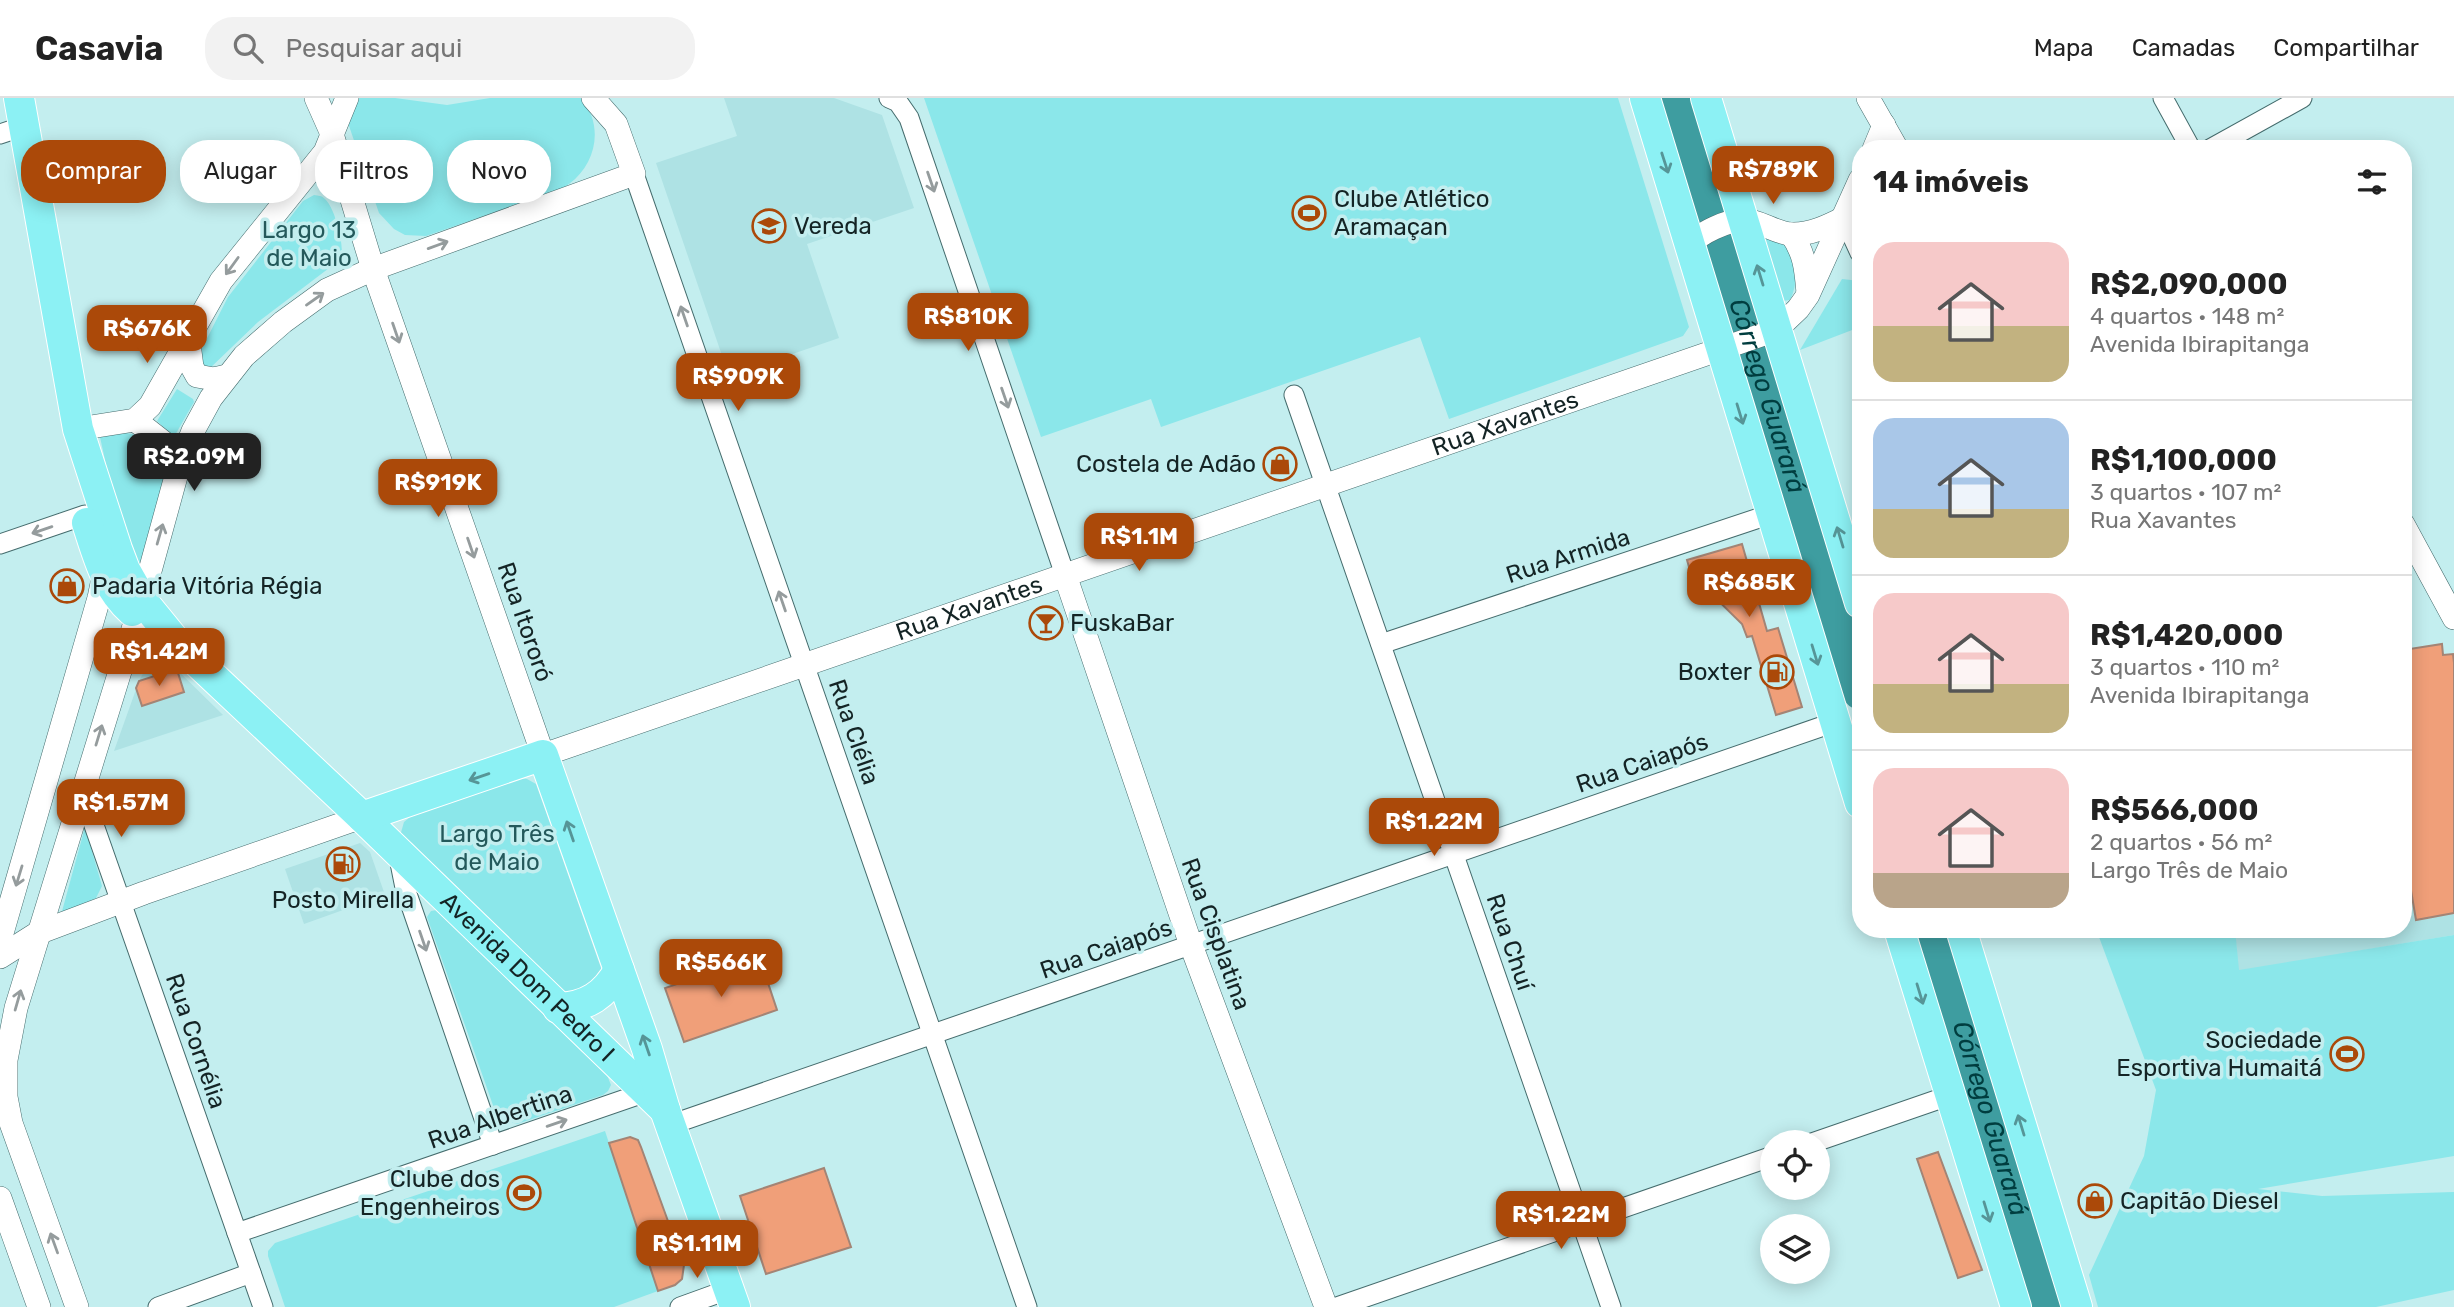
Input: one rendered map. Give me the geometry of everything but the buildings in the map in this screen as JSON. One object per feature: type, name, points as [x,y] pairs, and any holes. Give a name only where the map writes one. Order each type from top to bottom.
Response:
[{"type":"main road","points":[[1645,98],[1698,239],[1749,339],[1852,584]]},
{"type":"main road","points":[[1706,98],[1738,221],[1749,339],[1771,514],[1852,777]]},
{"type":"main road","name":"Avenida Dom Pedro I","points":[[14,119],[78,429],[139,608]]},
{"type":"main road","name":"Avenida Dom Pedro I","points":[[78,429],[80,483],[85,515],[104,574],[122,602],[139,608],[177,643],[660,1104],[731,1299]]},
{"type":"main road","points":[[543,755],[619,970],[660,1104]]},
{"type":"main road","name":"Rua Xavantes","points":[[362,817],[543,755]]},
{"type":"main road","points":[[1902,938],[2016,1307]]},
{"type":"main road","points":[[1964,938],[2077,1307]]},
{"type":"main road","points":[[558,1008],[588,1003],[601,995],[619,970]]},
{"type":"street","points":[[316,98],[332,134],[373,269]]},
{"type":"street","points":[[78,429],[135,420],[150,406],[188,336],[235,260],[325,152],[347,98]]},
{"type":"street","points":[[77,1307],[11,1123],[6,1097],[6,1060],[38,933],[139,608],[178,469],[202,412],[227,376],[265,336],[314,299],[347,280],[634,174],[616,124],[593,98]]},
{"type":"street","points":[[616,124],[617,98]]},
{"type":"street","points":[[889,98],[898,102],[909,118],[1065,575]]},
{"type":"street","points":[[1868,98],[1892,140]]},
{"type":"street","points":[[2163,98],[2186,140]]},
{"type":"street","points":[[2226,140],[2302,98]]},
{"type":"street","points":[[1878,140],[1884,125]]},
{"type":"street","name":"Rua Clélia","points":[[634,174],[1027,1307]]},
{"type":"street","points":[[1749,339],[1798,310],[1808,295],[1852,199]]},
{"type":"street","points":[[1698,239],[1738,221],[1791,234],[1818,230],[1844,218]]},
{"type":"street","points":[[1844,218],[1852,236]]},
{"type":"street","points":[[1791,234],[1800,246],[1804,258],[1808,295]]},
{"type":"street","name":"Rua Itororó","points":[[373,269],[543,755]]},
{"type":"street","points":[[188,336],[191,368],[197,376],[214,379],[227,376]]},
{"type":"street","name":"Rua Xavantes","points":[[543,755],[1749,339]]},
{"type":"street","name":"Rua Chuí","points":[[1294,395],[1611,1307]]},
{"type":"street","points":[[135,420],[163,442],[178,469]]},
{"type":"street","name":"Rua Armida","points":[[1381,645],[1771,514]]},
{"type":"street","points":[[0,544],[85,515]]},
{"type":"street","points":[[2412,536],[2445,580],[2454,618]]},
{"type":"street","points":[[0,940],[104,574]]},
{"type":"street","name":"Rua Cisplatina","points":[[1065,575],[1191,945],[1326,1307]]},
{"type":"street","name":"Rua Caiapós","points":[[660,1104],[933,1034],[1835,722]]},
{"type":"street","name":"Rua Cornélia","points":[[82,791],[263,1307]]},
{"type":"street","points":[[0,957],[38,933],[121,901],[362,817]]},
{"type":"street","points":[[397,852],[405,888],[493,1145]]},
{"type":"street","points":[[1830,1137],[1951,1095]]},
{"type":"street","name":"Rua Albertina","points":[[237,1233],[493,1145],[660,1104]]},
{"type":"street","points":[[1337,1307],[1760,1161]]},
{"type":"street","points":[[0,1198],[39,1307]]},
{"type":"street","points":[[158,1307],[251,1273]]},
{"type":"street","points":[[680,1307],[731,1299]]},
{"type":"shaded area","name":"Vereda","points":[[724,98],[834,98],[882,115],[914,208],[807,244],[839,338],[729,376],[656,163],[737,136]]},
{"type":"shaded area","points":[[166,659],[223,715],[114,751],[139,681],[149,662]]},
{"type":"shaded area","points":[[2454,737],[2454,935],[2238,971],[2236,938],[2412,938],[2412,744]]},
{"type":"shaded area","points":[[360,843],[370,852],[385,895],[304,924],[285,869]]},
{"type":"green space","points":[[355,98],[395,98],[447,105],[490,98],[581,98],[593,120],[595,132],[586,166],[569,184],[551,192],[551,140],[447,140],[447,203],[520,203],[426,236],[405,235],[394,229],[379,213],[376,203],[433,203],[433,140],[354,140],[348,123]]},
{"type":"green space","name":"Clube Atlético Aramaçan","points":[[924,98],[1618,98],[1689,327],[1683,336],[1449,419],[1420,337],[1161,427],[1151,399],[1041,437]]},
{"type":"green space","name":"Largo 13 de Maio","points":[[314,195],[315,203],[329,204],[340,237],[341,259],[258,322],[208,370],[199,362],[199,354],[228,297],[303,201]]},
{"type":"green space","points":[[1760,236],[1783,241],[1792,252],[1796,278],[1790,300],[1782,301]]},
{"type":"green space","points":[[1842,279],[1852,280],[1852,330],[1800,350]]},
{"type":"green space","points":[[177,389],[194,402],[174,437],[157,421]]},
{"type":"green space","points":[[123,433],[147,440],[158,451],[165,466],[166,475],[139,574],[119,524],[100,437]]},
{"type":"green space","name":"Largo Três de Maio","points":[[520,778],[536,784],[601,968],[602,973],[589,991],[568,993],[563,990],[400,836],[404,822],[410,817]]},
{"type":"green space","points":[[85,827],[102,886],[96,898],[61,915]]},
{"type":"green space","name":"Largo Três de Maio","points":[[437,910],[607,1075],[611,1085],[608,1091],[517,1124],[504,1120],[495,1111],[427,917],[431,911]]},
{"type":"green space","points":[[2454,935],[2454,1156],[2258,1189],[2322,1196],[2454,1192],[2454,1290],[2376,1307],[2098,1307],[2089,1275],[2144,1156],[2156,1090],[2099,938],[2236,938],[2239,970]]},
{"type":"green space","name":"Clube dos Engenheiros","points":[[605,1131],[658,1291],[614,1307],[285,1307],[268,1256],[268,1251],[275,1243]]},
{"type":"waterway","name":"Córrego Guarará","points":[[1675,98],[1852,666]]},
{"type":"waterway","name":"Córrego Guarará","points":[[1936,938],[2048,1307]]},
{"type":"place","name":"Clube Atlético Aramaçan","points":[[1309,213]]},
{"type":"place","name":"Vereda","points":[[769,226]]},
{"type":"place","name":"Costela de Adão","points":[[1280,464]]},
{"type":"place","name":"Padaria Vitória Régia","points":[[67,586]]},
{"type":"place","name":"FuskaBar","points":[[1046,623]]},
{"type":"place","name":"Boxter","points":[[1777,672]]},
{"type":"place","name":"Posto Mirella","points":[[343,864]]},
{"type":"place","name":"Sociedade Esportiva Humaitá","points":[[2347,1054]]},
{"type":"place","name":"Clube dos Engenheiros","points":[[524,1193]]},
{"type":"place","name":"Capitão Diesel","points":[[2095,1201]]}]
